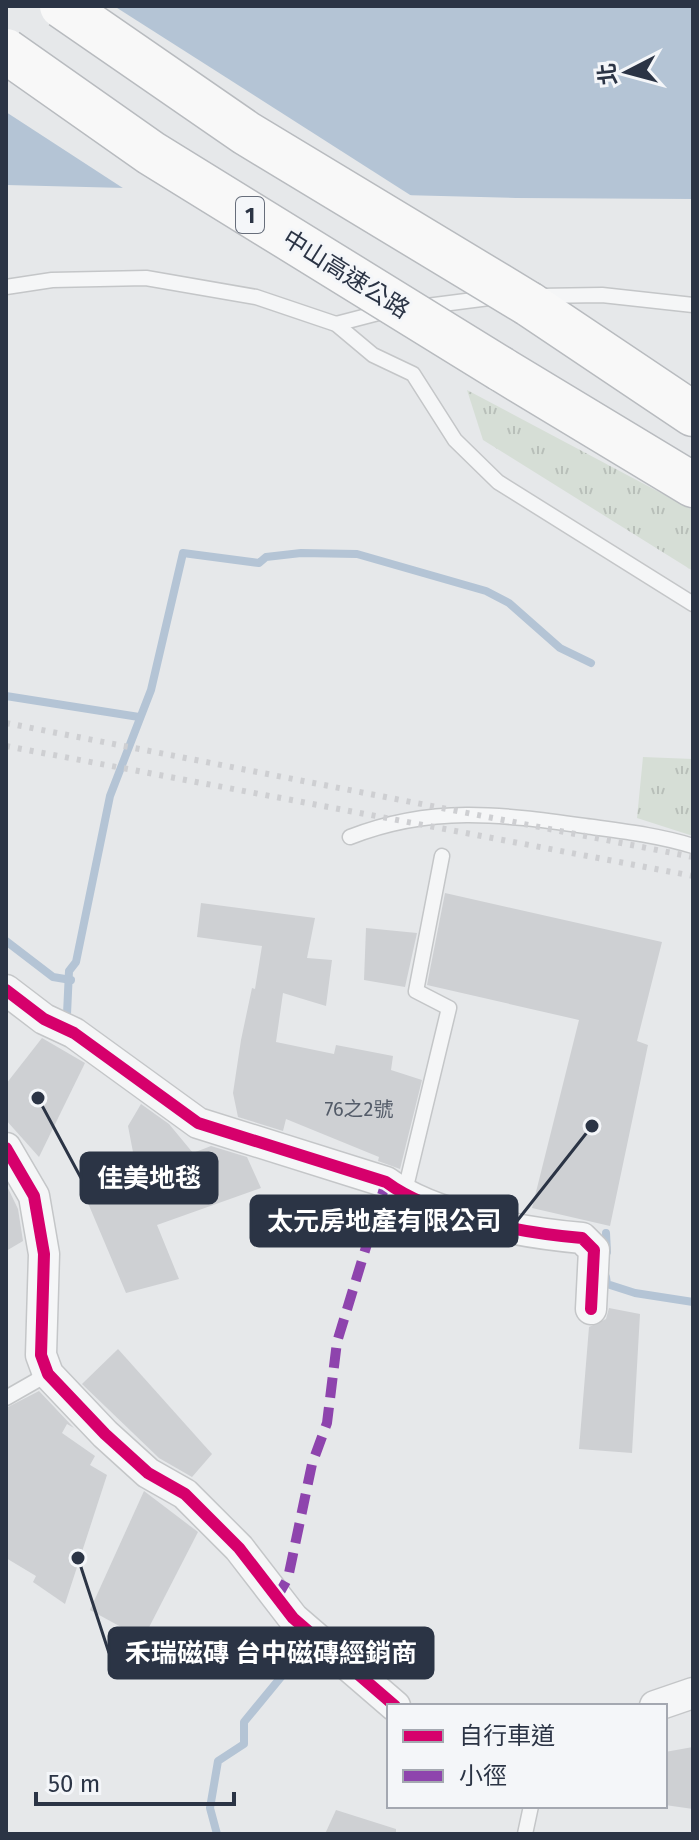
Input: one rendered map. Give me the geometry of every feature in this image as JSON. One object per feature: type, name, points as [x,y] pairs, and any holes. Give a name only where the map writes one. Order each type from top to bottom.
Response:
[{"type":"highway","points":[[62,6],[246,133],[529,304],[693,414]]},
{"type":"highway","name":"中山高速公路","points":[[6,51],[151,153],[693,485]]},
{"type":"street","points":[[6,990],[44,1019],[74,1033],[198,1123],[386,1182],[404,1196],[522,1232],[582,1238],[594,1250],[591,1309]]},
{"type":"street","points":[[6,1148],[34,1196],[44,1254],[41,1355],[48,1374],[105,1434],[148,1473],[185,1494],[239,1548],[293,1618],[393,1704]]},
{"type":"street","points":[[661,1704],[693,1693]]},
{"type":"lane","points":[[6,287],[52,280],[146,278],[256,297],[336,324],[373,355],[413,374],[455,440],[498,482],[693,604]]},
{"type":"lane","points":[[336,324],[391,310],[497,297],[602,295],[693,305]]},
{"type":"lane","points":[[350,837],[389,822],[489,813],[665,837],[693,846]]},
{"type":"lane","points":[[404,1196],[449,1008],[416,991],[442,856]]},
{"type":"lane","points":[[6,1398],[48,1374]]},
{"type":"lane","points":[[525,1834],[531,1808]]},
{"type":"green space","points":[[467,390],[693,510],[693,571],[483,440]]},
{"type":"green space","points":[[643,757],[693,759],[693,836],[637,818]]},
{"type":"water","points":[[6,6],[693,6],[693,199],[516,198],[6,185]]},
{"type":"pier","points":[[6,6],[114,6],[418,200],[129,192],[6,112]]},
{"type":"building","points":[[445,893],[662,942],[637,1041],[648,1045],[610,1226],[532,1208],[579,1020],[427,985]]},
{"type":"building","points":[[201,903],[315,918],[307,958],[332,960],[326,1006],[283,993],[276,1042],[334,1054],[336,1045],[393,1056],[391,1070],[422,1080],[400,1169],[378,1161],[379,1157],[286,1119],[283,1131],[238,1117],[233,1093],[241,1040],[252,988],[255,989],[262,946],[197,937]]},
{"type":"building","points":[[366,928],[417,933],[405,987],[364,980]]},
{"type":"building","points":[[42,1038],[85,1063],[39,1157],[6,1120],[6,1084]]},
{"type":"building","points":[[141,1104],[169,1124],[193,1153],[211,1146],[247,1157],[261,1188],[157,1225],[179,1279],[126,1293],[85,1196],[137,1173],[128,1126]]},
{"type":"building","points":[[6,1184],[18,1209],[23,1241],[6,1251]]},
{"type":"building","points":[[609,1308],[640,1314],[632,1453],[579,1449],[589,1327],[606,1319]]},
{"type":"building","points":[[118,1349],[212,1454],[192,1477],[159,1458],[82,1384]]},
{"type":"building","points":[[39,1391],[74,1428],[67,1424],[62,1433],[95,1456],[90,1465],[107,1475],[65,1604],[33,1582],[36,1576],[6,1558],[6,1408]]},
{"type":"building","points":[[144,1491],[198,1532],[143,1639],[90,1610]]},
{"type":"building","points":[[693,1747],[693,1809],[667,1805],[667,1752]]},
{"type":"building","points":[[336,1810],[396,1829],[396,1834],[325,1834]]},
{"type":"waterway","points":[[67,1014],[69,971],[76,962],[110,796],[151,690],[183,553],[259,563],[266,557],[301,553],[357,554],[486,591],[509,603],[560,648],[591,663]]},
{"type":"waterway","points":[[6,696],[139,717]]},
{"type":"waterway","points":[[6,941],[53,977],[71,980]]},
{"type":"waterway","points":[[606,1233],[607,1252]]},
{"type":"waterway","points":[[606,1277],[607,1284],[635,1293],[693,1302]]},
{"type":"waterway","points":[[217,1834],[210,1808],[218,1761],[244,1744],[244,1722],[309,1643]]},
{"type":"railway","points":[[6,723],[693,857]]},
{"type":"railway","points":[[6,746],[693,876]]},
{"type":"marked path","points":[[276,1599],[288,1578],[312,1464],[327,1423],[337,1342],[386,1182]]},
{"type":"cycle path","points":[[6,990],[44,1019],[74,1033],[198,1123],[386,1182],[428,1205],[453,1214],[507,1227],[582,1238],[594,1250],[591,1309]]},
{"type":"cycle path","points":[[6,1148],[34,1196],[44,1254],[41,1355],[48,1374],[105,1434],[148,1473],[185,1494],[239,1548],[293,1618],[393,1704]]},
{"type":"place","name":"佳美地毯","points":[[38,1098]]},
{"type":"place","name":"太元房地產有限公司","points":[[592,1126]]},
{"type":"place","name":"禾瑞磁磚 台中磁磚經銷商","points":[[78,1558]]}]
